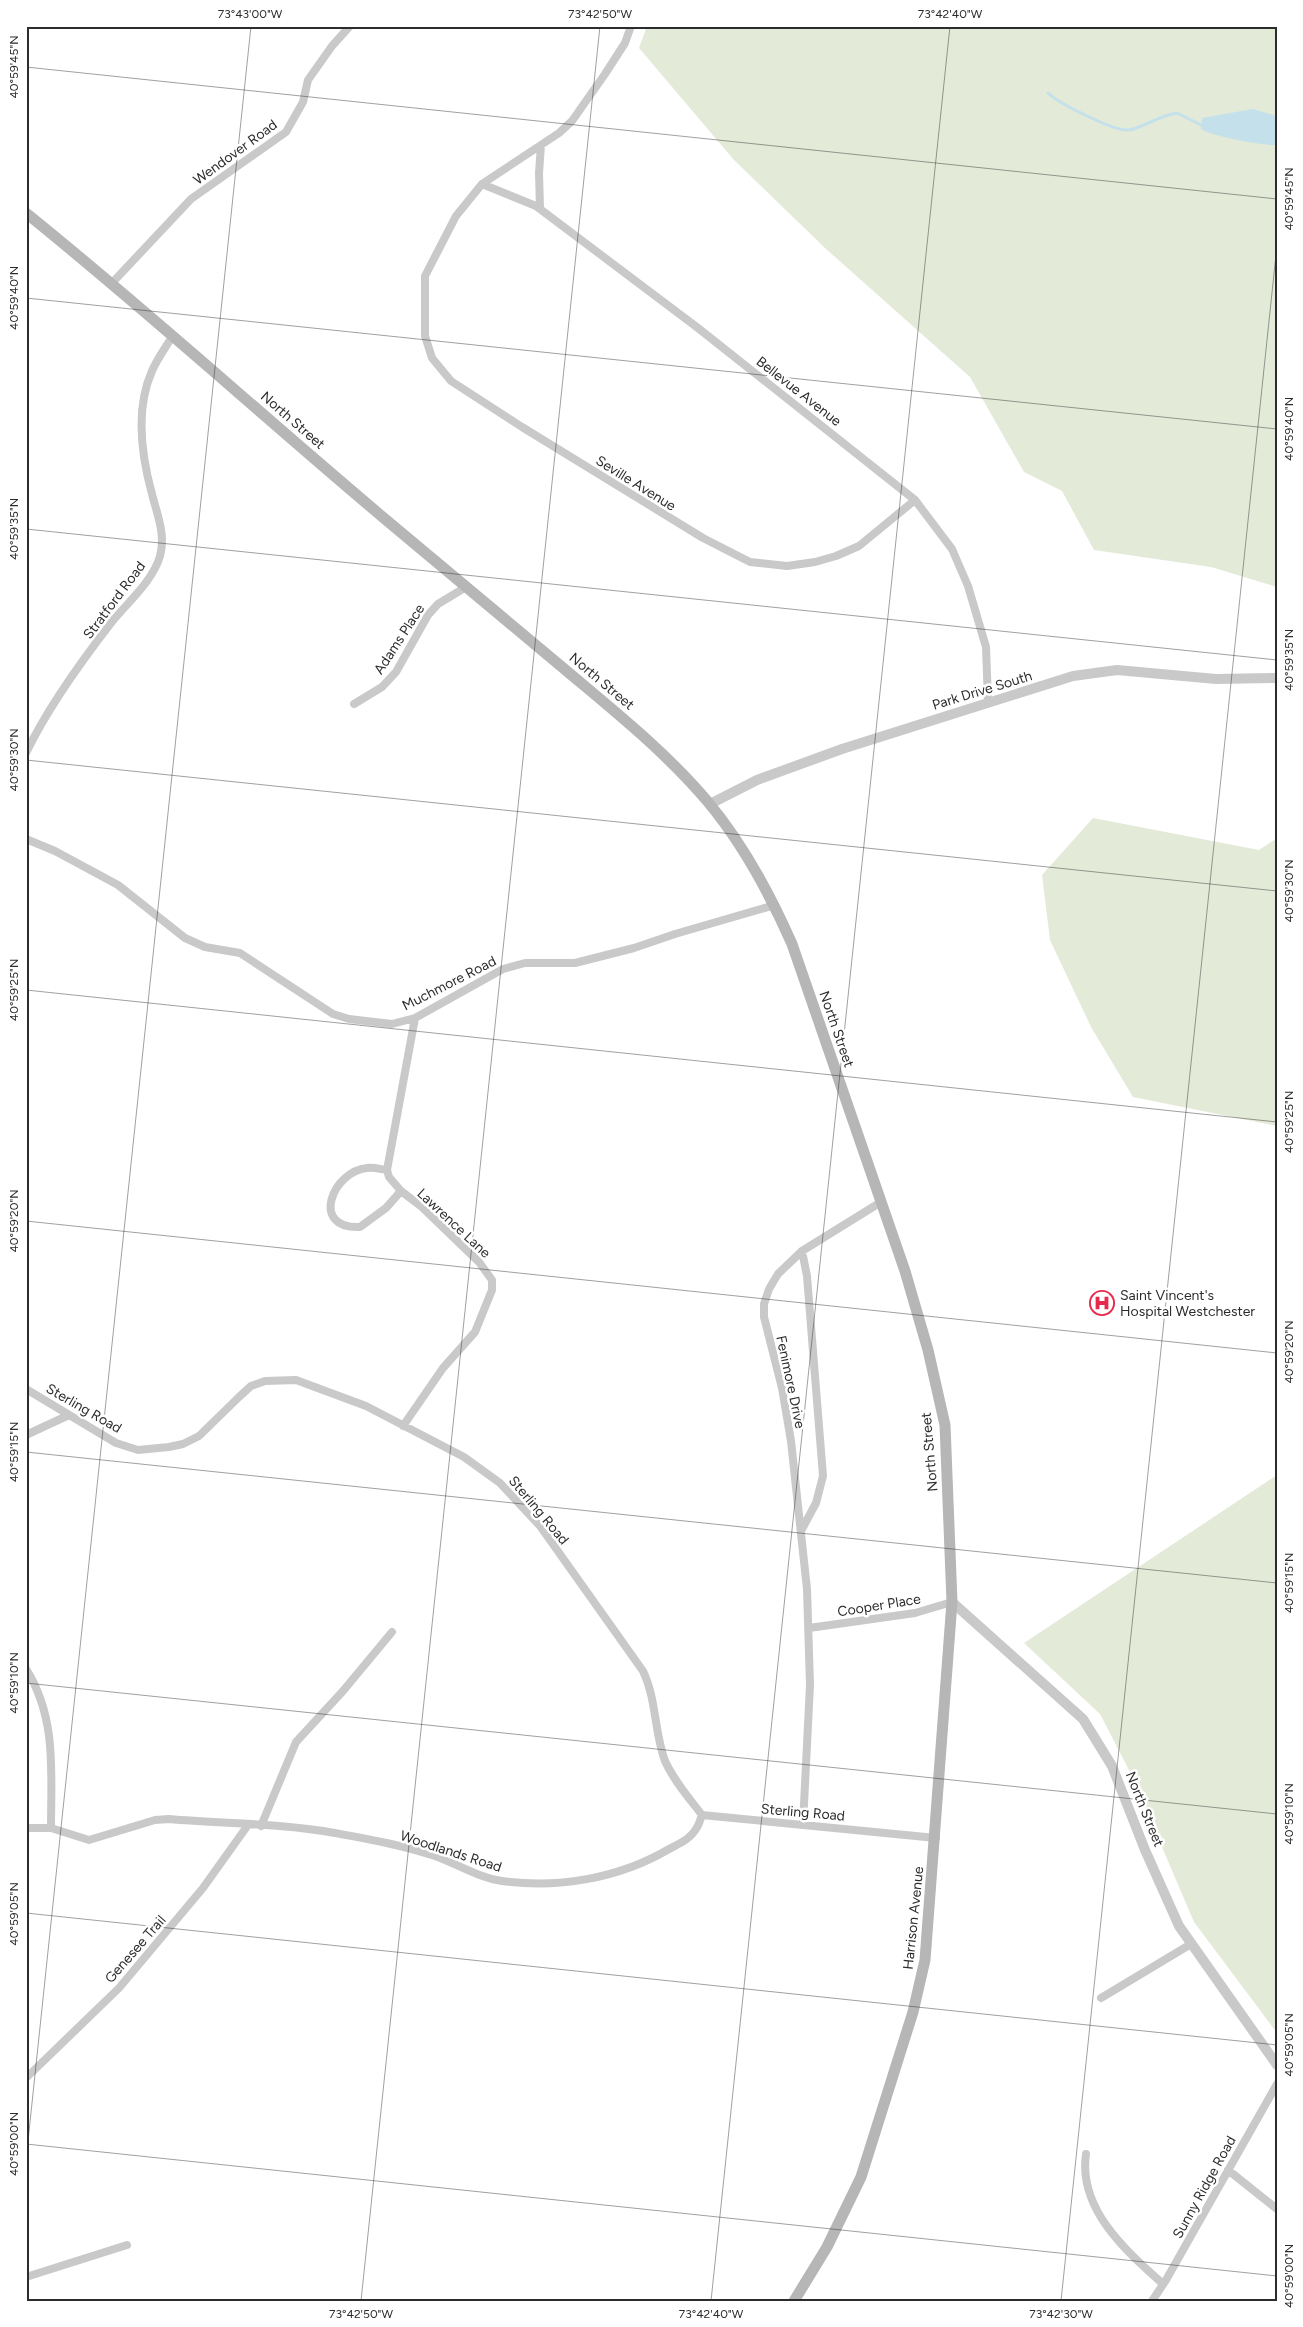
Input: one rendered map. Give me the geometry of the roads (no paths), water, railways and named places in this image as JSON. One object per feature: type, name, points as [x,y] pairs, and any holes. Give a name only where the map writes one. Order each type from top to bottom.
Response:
[{"type":"main road","name":"North Street","points":[[26,213],[112,283],[320,464],[645,738],[679,769],[710,804],[756,871],[775,906],[792,944],[905,1271],[928,1350],[945,1425],[952,1602]]},
{"type":"main road","name":"Harrison Avenue","points":[[794,2301],[827,2247],[861,2176],[910,2021],[926,1960],[952,1602]]},
{"type":"street","name":"Wendover Road","points":[[112,283],[191,199],[286,132],[303,102],[308,80],[332,46],[350,26]]},
{"type":"street","points":[[482,184],[559,133],[585,105],[625,43],[631,26]]},
{"type":"street","points":[[540,209],[539,173],[541,145]]},
{"type":"street","name":"Bellevue Avenue","points":[[482,184],[540,209],[704,333],[915,500],[952,549],[968,586],[986,647],[988,702]]},
{"type":"street","name":"Seville Avenue","points":[[482,184],[456,216],[425,276],[425,336],[432,358],[451,381],[703,538],[750,562],[787,566],[815,562],[836,556],[858,546],[915,500]]},
{"type":"street","name":"Stratford Road","points":[[26,753],[41,722],[106,631],[150,576],[160,558],[164,539],[146,473],[142,427],[143,398],[152,370],[173,335]]},
{"type":"street","name":"Adams Place","points":[[354,704],[382,687],[396,672],[428,615],[438,604],[466,587]]},
{"type":"street","name":"Park Drive South","points":[[710,804],[757,780],[842,749],[1073,676],[1110,671],[1216,678],[1277,678]]},
{"type":"street","points":[[26,731],[34,736]]},
{"type":"street","name":"Muchmore Road","points":[[26,839],[55,851],[118,885],[186,938],[205,947],[240,953],[333,1014],[349,1019],[392,1024],[415,1018],[503,969],[525,963],[575,963],[634,948],[675,934],[775,906]]},
{"type":"street","points":[[401,1192],[386,1208],[360,1227],[343,1225],[334,1219],[329,1211],[330,1203],[340,1183],[354,1172],[367,1167],[387,1170],[415,1018]]},
{"type":"street","name":"Lawrence Lane","points":[[387,1170],[389,1177],[401,1192],[422,1207],[479,1262],[489,1273],[492,1280],[492,1290],[474,1332],[443,1368],[403,1426]]},
{"type":"street","name":"Fenimore Drive","points":[[803,1824],[810,1685],[809,1628],[791,1441],[782,1388],[764,1317],[764,1304],[769,1289],[778,1274],[802,1251],[881,1202]]},
{"type":"street","name":"Fenimore Drive","points":[[801,1532],[816,1503],[823,1476],[807,1276],[802,1251]]},
{"type":"street","name":"Sterling Road","points":[[26,1389],[116,1443],[138,1450],[183,1444],[199,1436],[251,1386],[265,1381],[280,1379],[308,1384],[366,1406],[464,1457],[500,1483],[540,1526],[643,1671],[654,1698],[665,1760],[671,1773],[702,1815],[936,1838]]},
{"type":"street","points":[[26,1435],[69,1415]]},
{"type":"street","name":"Cooper Place","points":[[809,1628],[915,1613],[952,1602]]},
{"type":"street","name":"North Street","points":[[952,1602],[1083,1719],[1099,1741],[1112,1766],[1145,1850],[1179,1926],[1277,2065]]},
{"type":"street","points":[[261,1826],[296,1742],[343,1691],[392,1632]]},
{"type":"street","points":[[26,1669],[45,1706],[50,1733],[51,1828]]},
{"type":"street","name":"Woodlands Road","points":[[26,1828],[51,1828],[89,1840],[155,1820],[169,1819],[333,1833],[376,1841],[437,1857],[478,1875],[500,1881],[550,1884],[573,1882],[636,1867],[687,1839],[697,1829],[702,1815]]},
{"type":"street","name":"Genesee Trail","points":[[26,2078],[119,1988],[203,1888],[248,1825]]},
{"type":"street","points":[[1101,1998],[1191,1944]]},
{"type":"street","name":"Sunny Ridge Road","points":[[1152,2301],[1277,2084]]},
{"type":"street","points":[[1086,2154],[1084,2164],[1087,2185],[1098,2213],[1125,2248],[1163,2284]]},
{"type":"street","points":[[1228,2170],[1277,2209]]},
{"type":"street","points":[[26,2277],[127,2245]]},
{"type":"water","points":[[1253,109],[1277,116],[1277,145],[1237,140],[1215,135],[1201,129],[1202,118]]},
{"type":"waterway","points":[[1048,93],[1087,116],[1122,129],[1129,130],[1177,113],[1201,125]]},
{"type":"place","name":"Saint Vincent's Hospital Westchester","points":[[1102,1303]]}]
